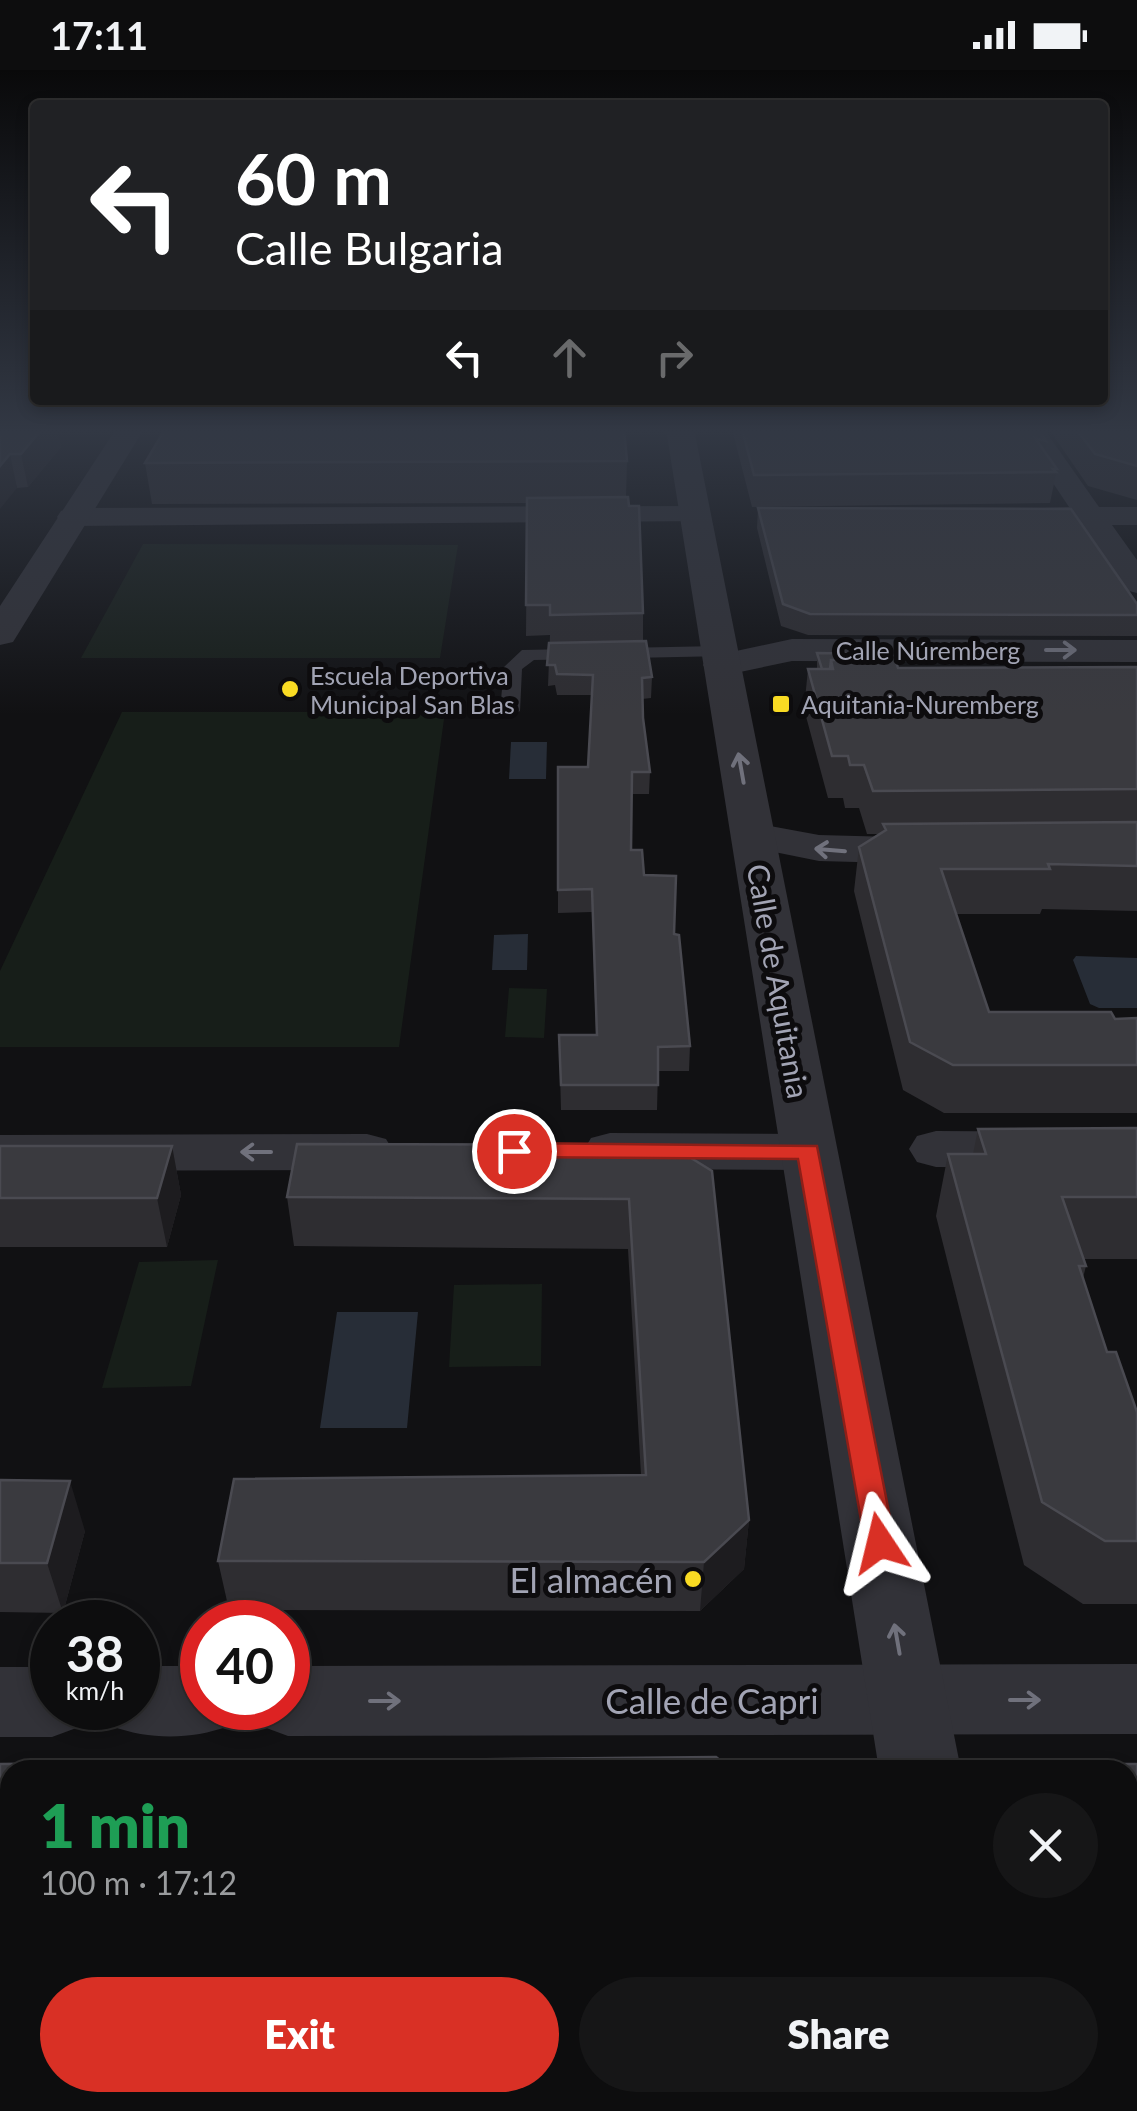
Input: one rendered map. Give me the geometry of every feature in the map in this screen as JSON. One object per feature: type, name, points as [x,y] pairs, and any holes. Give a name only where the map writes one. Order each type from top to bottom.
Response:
[{"type":"street","points":[[0,634],[68,524]]},
{"type":"street","name":"Calle de Aquitania","points":[[697,524],[914,1735]]},
{"type":"street","points":[[1097,524],[1137,583]]},
{"type":"street","name":"Calle Núremberg","points":[[720,659],[792,650],[1137,651]]},
{"type":"street","points":[[754,836],[790,846],[846,852],[962,850]]},
{"type":"street","points":[[936,1150],[1137,1150]]},
{"type":"street","points":[[554,1151],[808,1152]]},
{"type":"street","points":[[0,1153],[415,1152]]},
{"type":"street","name":"Calle de Capri","points":[[310,1702],[914,1735],[1137,1699]]},
{"type":"street","points":[[0,1702],[30,1702]]},
{"type":"lane","points":[[510,712],[513,668],[530,654],[720,659]]},
{"type":"shaded area","points":[[143,544],[458,545],[440,658],[81,658]]},
{"type":"shaded area","points":[[122,712],[445,712],[399,1047],[0,1047],[0,971]]},
{"type":"shaded area","points":[[511,742],[547,742],[546,779],[509,779]]},
{"type":"shaded area","points":[[528,934],[527,970],[492,970],[494,935]]},
{"type":"shaded area","points":[[1076,956],[1137,958],[1137,1008],[1099,1008],[1090,1004],[1073,960]]},
{"type":"shaded area","points":[[509,988],[547,989],[544,1038],[505,1037]]},
{"type":"shaded area","points":[[218,1260],[191,1386],[102,1388],[139,1262]]},
{"type":"shaded area","points":[[542,1284],[541,1366],[449,1367],[454,1285]]},
{"type":"shaded area","points":[[337,1312],[418,1312],[407,1428],[320,1428]]},
{"type":"building","points":[[527,524],[640,524],[643,613],[550,615],[550,605],[526,605]]},
{"type":"building","points":[[762,524],[1082,524],[1137,604],[1137,615],[810,614],[783,604]]},
{"type":"building","points":[[646,641],[652,677],[642,678],[643,718],[650,772],[632,772],[631,850],[642,850],[644,875],[676,876],[674,934],[679,935],[690,1046],[658,1047],[658,1085],[561,1085],[559,1035],[597,1035],[592,889],[558,890],[558,767],[588,767],[593,675],[557,674],[555,665],[547,665],[549,643]]},
{"type":"building","points":[[817,653],[879,654],[881,660],[831,660],[830,669],[822,669]]},
{"type":"building","points":[[895,659],[898,668],[1137,667],[1137,789],[873,791],[864,765],[850,765],[848,756],[832,756],[808,669],[833,669],[831,660]]},
{"type":"building","points":[[1137,822],[1137,866],[1048,864],[1050,869],[941,869],[989,1012],[1111,1012],[1115,1019],[1137,1018],[1137,1065],[953,1065],[910,1042],[859,847],[886,830],[883,824]]},
{"type":"building","points":[[1137,1128],[1137,1197],[1062,1197],[1086,1266],[1079,1266],[1107,1352],[1116,1352],[1137,1412],[1137,1541],[1105,1541],[1042,1502],[948,1154],[986,1154],[978,1129]]},
{"type":"building","points":[[297,1144],[670,1145],[712,1171],[749,1520],[704,1562],[218,1561],[234,1479],[646,1475],[629,1199],[287,1197]]},
{"type":"building","points":[[0,1146],[172,1146],[157,1198],[0,1198]]},
{"type":"building","points":[[0,1480],[70,1481],[47,1563],[0,1563]]},
{"type":"building","points":[[716,1757],[720,1760],[409,1760]]},
{"type":"place","name":"Escuela Deportiva Municipal San Blas","points":[[290,689]]},
{"type":"place","name":"Aquitania-Nuremberg","points":[[781,704]]},
{"type":"place","name":"El almacén","points":[[693,1579]]},
{"type":"route","points":[[514,1151],[808,1152],[880,1543]]}]
